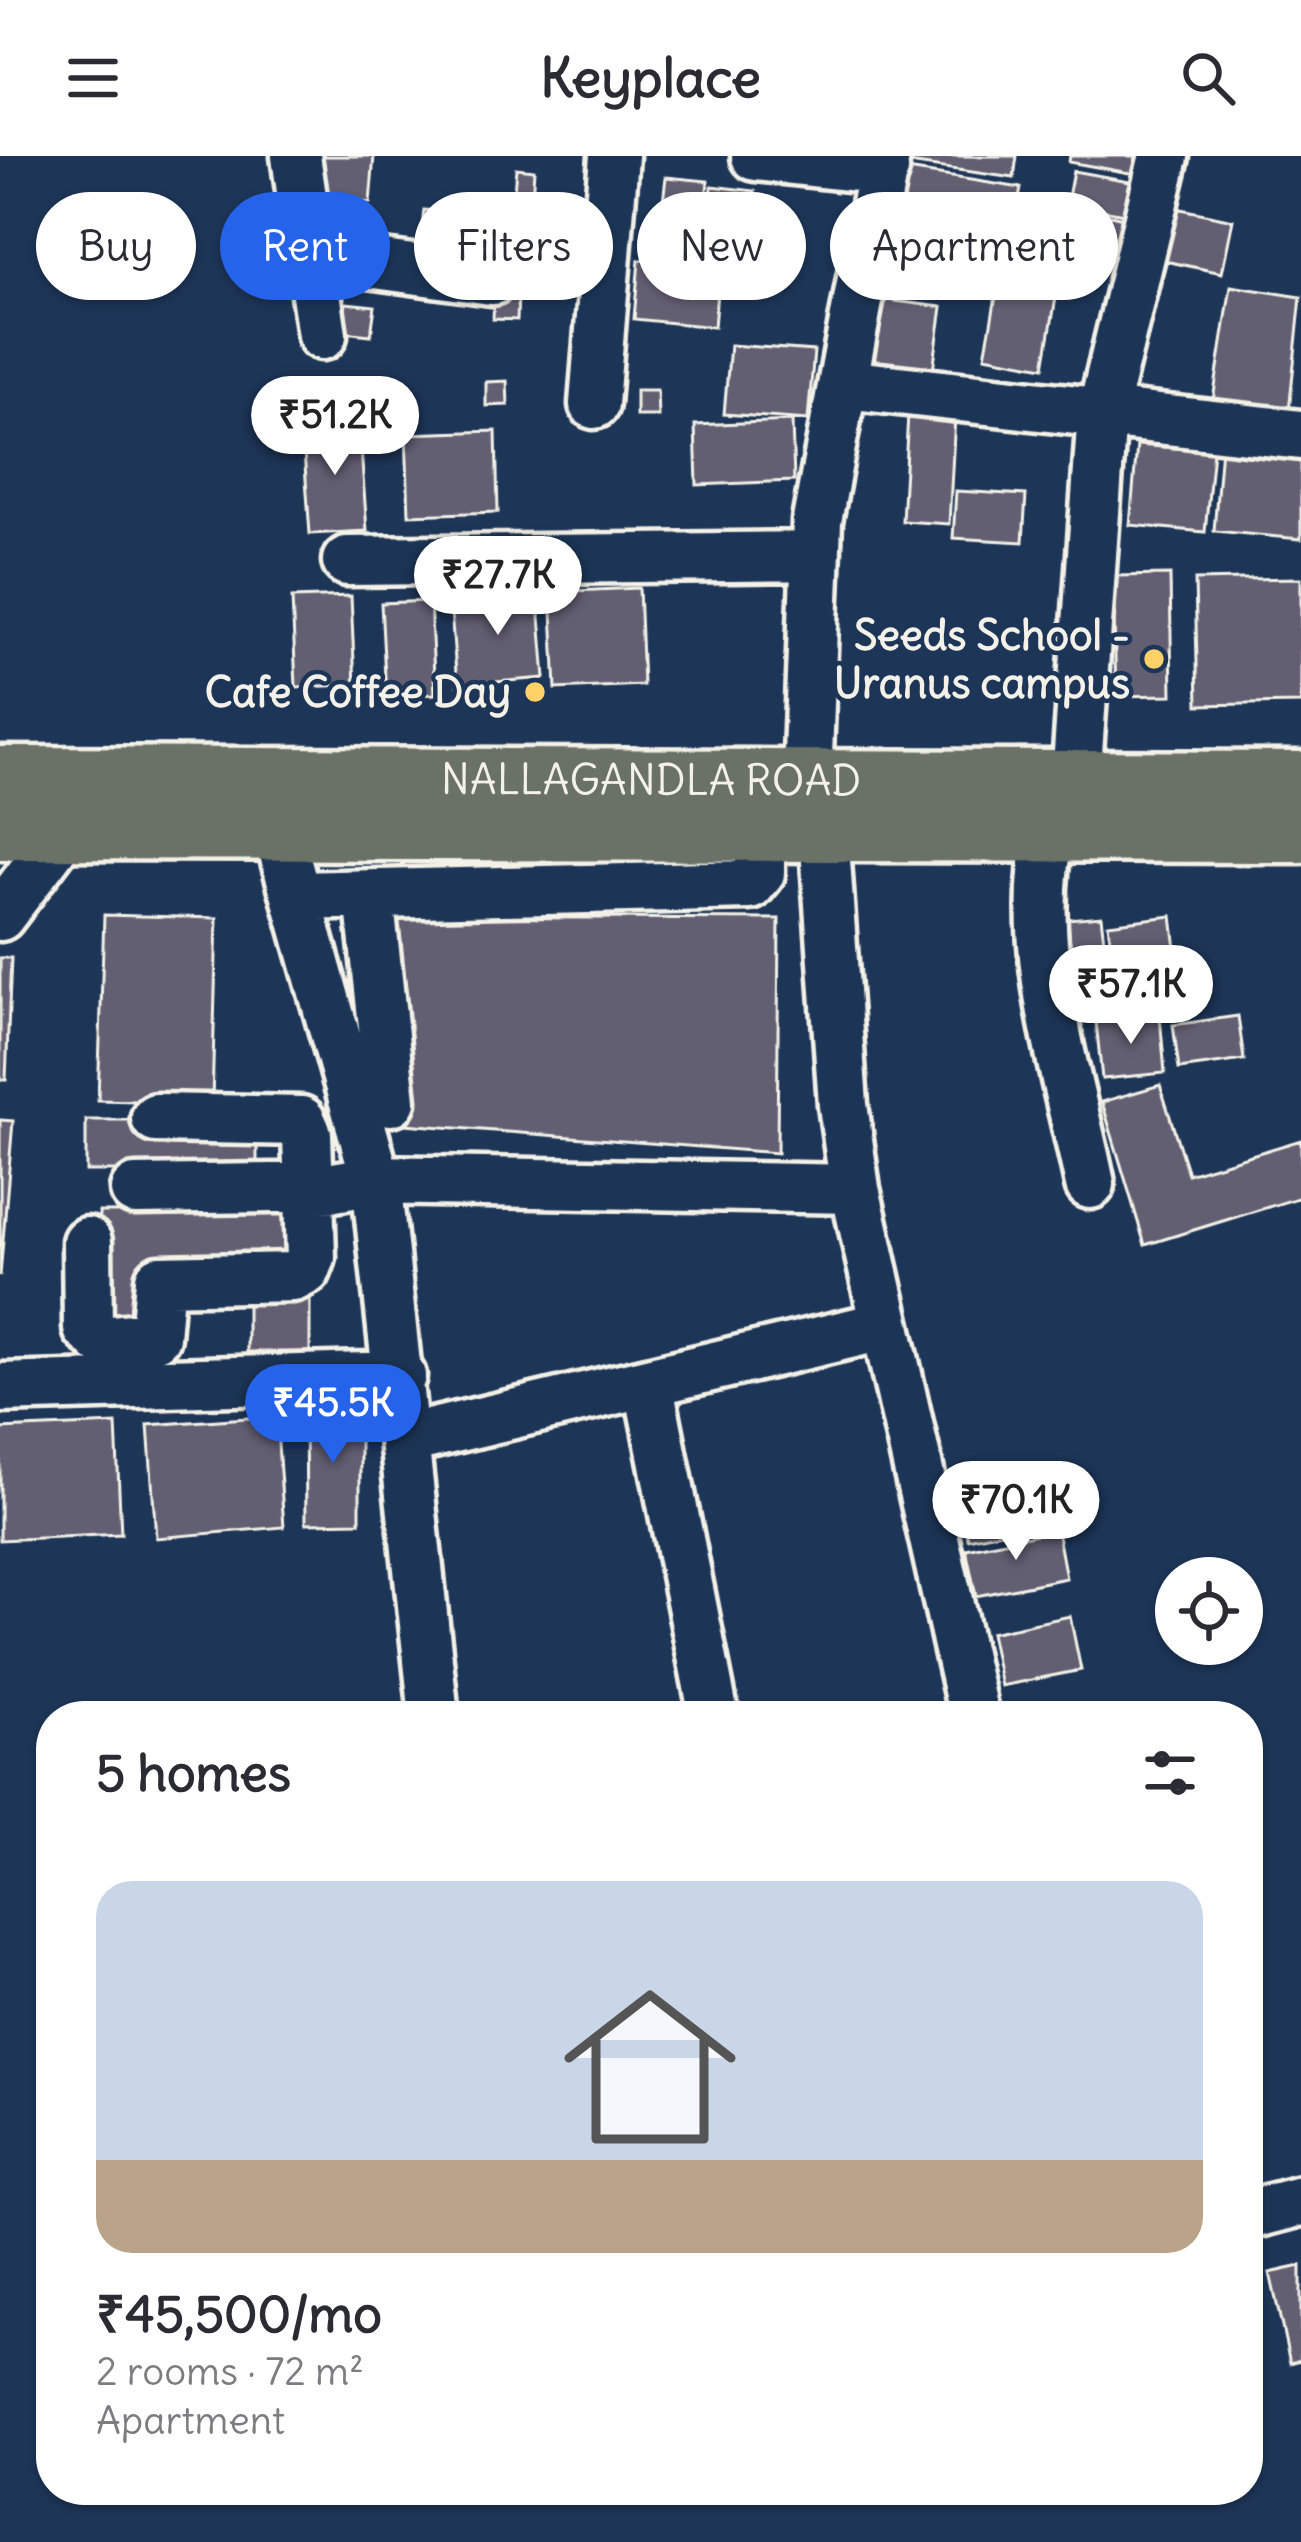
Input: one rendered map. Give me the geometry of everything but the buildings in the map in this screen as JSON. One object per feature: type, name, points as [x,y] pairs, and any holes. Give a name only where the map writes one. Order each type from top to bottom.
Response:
[{"type":"main road","name":"NALLAGANDLA ROAD","points":[[0,777],[265,774],[816,806],[1049,833],[1301,832]]},
{"type":"main road","name":"NALLAGANDLA ROAD","points":[[0,829],[760,832],[816,806],[1076,781],[1301,782]]},
{"type":"street","points":[[296,156],[301,192]]},
{"type":"street","points":[[611,192],[614,156]]},
{"type":"street","points":[[757,156],[885,163],[817,521],[816,806],[855,1189],[971,1701]]},
{"type":"street","points":[[1076,781],[1102,413],[1164,156]]},
{"type":"street","points":[[317,300],[322,335]]},
{"type":"street","points":[[594,404],[602,300]]},
{"type":"street","points":[[844,384],[1301,435]]},
{"type":"street","points":[[347,561],[815,556]]},
{"type":"street","points":[[277,828],[376,1180],[408,1439],[433,1701]]},
{"type":"street","points":[[0,916],[66,829]]},
{"type":"street","points":[[296,896],[750,885],[760,873],[760,832]]},
{"type":"street","points":[[1049,833],[1038,883],[1040,938],[1090,1184]]},
{"type":"street","points":[[369,895],[391,1101]]},
{"type":"street","points":[[87,1242],[89,1333],[102,1341],[147,1340],[157,1332],[160,1280],[293,1277],[306,1270],[309,1187],[302,1121],[156,1118]]},
{"type":"street","points":[[135,1190],[309,1187],[376,1180],[855,1189]]},
{"type":"street","points":[[408,1439],[884,1326]]},
{"type":"street","points":[[0,1388],[401,1376]]},
{"type":"street","points":[[648,1382],[711,1701]]},
{"type":"street","points":[[1263,2211],[1301,2200]]},
{"type":"place","name":"Seeds School - Uranus campus","points":[[1154,659]]},
{"type":"place","name":"Cafe Coffee Day","points":[[535,692]]}]
